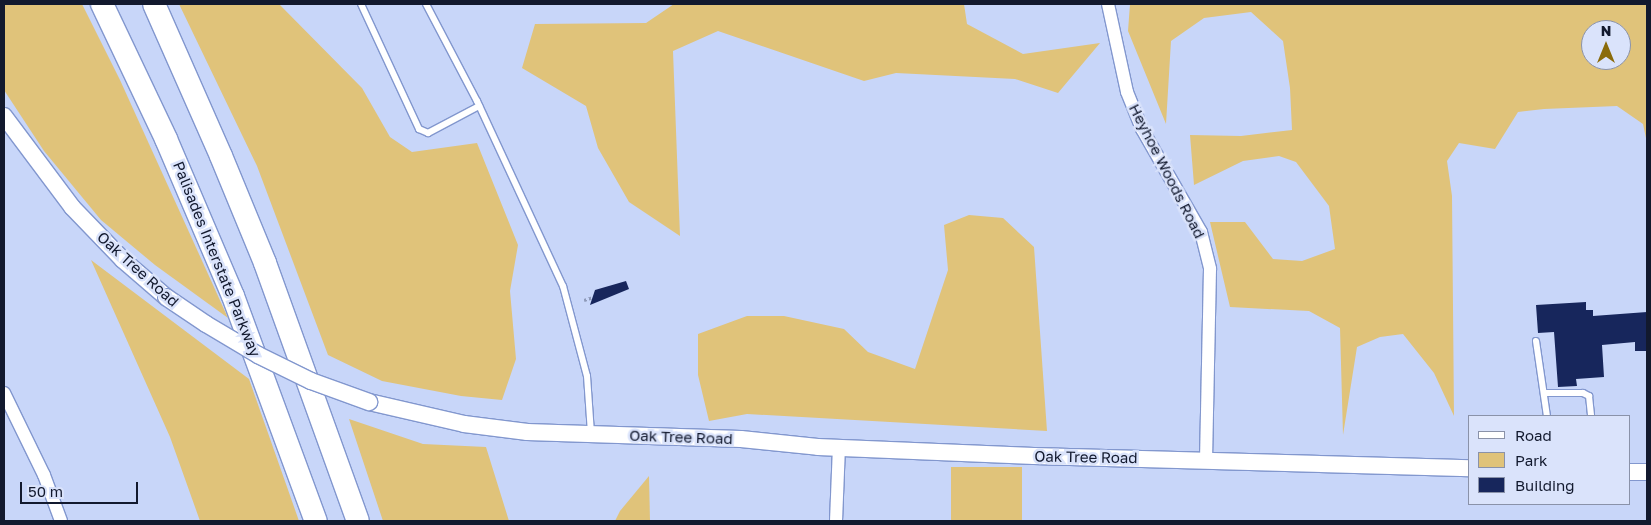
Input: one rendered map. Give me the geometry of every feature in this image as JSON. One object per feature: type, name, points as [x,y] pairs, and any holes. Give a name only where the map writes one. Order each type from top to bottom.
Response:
[{"type":"highway","name":"Palisades Interstate Parkway","points":[[102,4],[166,139],[230,287],[316,521]]},
{"type":"highway","points":[[154,4],[258,245],[358,521]]},
{"type":"street","name":"Heyhoe Woods Road","points":[[1108,4],[1127,92],[1142,129],[1201,232],[1210,269],[1206,459]]},
{"type":"street","name":"Oak Tree Road","points":[[4,116],[72,206],[123,260],[166,296],[206,324],[258,355],[311,381],[369,402],[426,416],[490,428],[591,434],[742,439],[839,448],[1034,456],[1206,459],[1468,468]]},
{"type":"street","points":[[4,393],[44,475],[61,521]]},
{"type":"street","points":[[836,521],[839,448]]},
{"type":"street","points":[[1631,472],[1647,472]]},
{"type":"lane","points":[[361,4],[419,129],[428,133],[479,106]]},
{"type":"lane","points":[[426,4],[479,106],[563,286],[587,376],[591,434]]},
{"type":"lane","points":[[1536,341],[1547,415]]},
{"type":"lane","points":[[1544,393],[1583,392],[1589,396],[1591,415]]},
{"type":"path","points":[[584,300],[593,297]]},
{"type":"green space","points":[[4,4],[82,4],[120,80],[228,318],[155,265],[101,220],[44,151],[4,90]]},
{"type":"green space","points":[[179,4],[279,4],[362,88],[390,137],[412,152],[477,143],[518,245],[510,291],[516,359],[502,400],[461,396],[382,381],[328,355],[257,166]]},
{"type":"green space","points":[[674,4],[964,4],[967,24],[1023,54],[1100,43],[1058,93],[1015,79],[896,73],[864,81],[718,31],[673,51],[680,236],[629,202],[598,148],[586,106],[522,68],[535,24],[646,23]]},
{"type":"green space","points":[[1130,4],[1647,4],[1647,143],[1643,124],[1617,106],[1544,109],[1518,112],[1495,149],[1459,143],[1447,161],[1452,196],[1454,416],[1434,373],[1403,334],[1380,337],[1357,347],[1343,435],[1340,328],[1309,311],[1230,307],[1210,222],[1245,222],[1273,259],[1302,261],[1335,249],[1329,206],[1296,162],[1279,156],[1243,161],[1194,185],[1190,135],[1241,136],[1292,130],[1290,88],[1283,41],[1251,12],[1204,18],[1171,41],[1166,124],[1128,31]]},
{"type":"green space","points":[[969,215],[1003,218],[1034,247],[1047,431],[747,414],[709,421],[698,375],[698,334],[747,316],[784,316],[844,329],[868,352],[915,369],[948,270],[944,225]]},
{"type":"green space","points":[[91,260],[249,379],[299,521],[200,521],[170,437]]},
{"type":"green space","points":[[349,419],[423,444],[486,447],[509,521],[383,521]]},
{"type":"green space","points":[[951,467],[1022,467],[1022,521],[951,521]]},
{"type":"green space","points":[[649,476],[650,521],[615,521],[620,511]]},
{"type":"building","points":[[626,281],[629,289],[590,305],[595,290]]},
{"type":"building","points":[[1586,302],[1586,310],[1593,310],[1593,316],[1647,312],[1647,351],[1635,351],[1635,342],[1602,345],[1604,377],[1576,379],[1577,386],[1558,387],[1554,332],[1538,333],[1536,305]]}]
